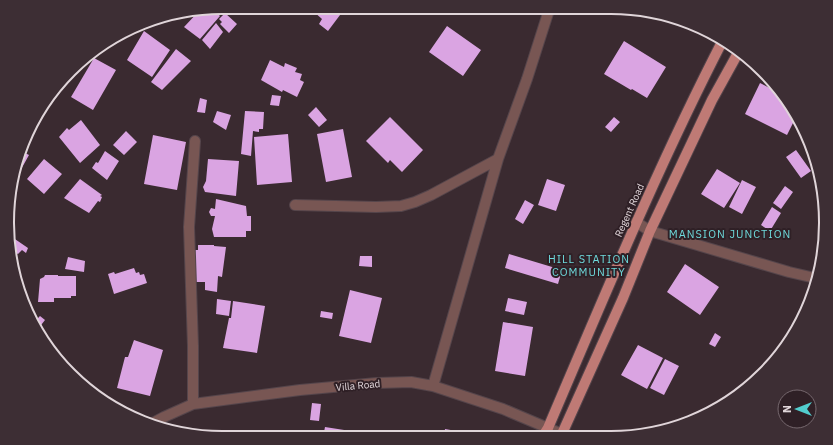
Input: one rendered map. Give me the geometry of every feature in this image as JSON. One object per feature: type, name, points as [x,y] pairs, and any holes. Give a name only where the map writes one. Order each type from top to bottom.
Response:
[{"type":"main road","name":"Regent Road","points":[[546,431],[636,222],[699,87],[720,45]]},
{"type":"main road","points":[[563,431],[623,298],[650,231],[712,100],[736,56]]},
{"type":"street","points":[[433,386],[498,159],[527,79],[548,14]]},
{"type":"street","points":[[193,404],[193,346],[189,227],[195,141]]},
{"type":"street","points":[[295,205],[376,207],[401,206],[432,195],[498,159]]},
{"type":"street","points":[[636,222],[650,231],[789,272],[812,277]]},
{"type":"street","name":"Villa Road","points":[[157,421],[193,404],[300,390],[377,383],[411,382],[433,386],[503,409],[544,431]]},
{"type":"building","points":[[209,14],[218,14],[220,16],[200,39],[184,27],[194,16]]},
{"type":"building","points":[[224,14],[226,14],[237,24],[229,33],[220,24],[222,22],[219,19]]},
{"type":"building","points":[[316,14],[341,14],[328,31],[319,24],[322,19]]},
{"type":"building","points":[[216,23],[223,32],[210,49],[202,40]]},
{"type":"building","points":[[447,26],[481,50],[463,76],[429,52]]},
{"type":"building","points":[[144,31],[170,50],[152,77],[127,60]]},
{"type":"building","points":[[624,41],[666,67],[647,98],[604,74]]},
{"type":"building","points":[[176,49],[191,61],[162,90],[151,82]]},
{"type":"building","points":[[94,58],[116,70],[93,110],[71,97]]},
{"type":"building","points":[[270,60],[284,67],[285,63],[297,68],[295,72],[302,74],[300,80],[304,82],[297,97],[283,90],[282,92],[261,80]]},
{"type":"building","points":[[760,83],[769,88],[793,122],[787,135],[745,114]]},
{"type":"building","points":[[272,95],[281,96],[279,106],[270,105]]},
{"type":"building","points":[[200,98],[207,100],[205,113],[197,112]]},
{"type":"building","points":[[316,107],[327,120],[319,127],[308,115]]},
{"type":"building","points":[[217,111],[231,115],[226,130],[213,122]]},
{"type":"building","points":[[245,111],[264,112],[263,129],[259,129],[259,132],[253,131],[251,156],[241,154]]},
{"type":"building","points":[[390,117],[423,150],[402,172],[390,160],[388,163],[366,141]]},
{"type":"building","points":[[614,117],[620,122],[611,132],[605,127]]},
{"type":"building","points":[[81,120],[100,145],[80,163],[59,137],[67,128],[69,130]]},
{"type":"building","points":[[343,129],[352,177],[326,182],[317,134]]},
{"type":"building","points":[[126,131],[137,142],[124,155],[113,145]]},
{"type":"building","points":[[288,134],[292,182],[257,185],[254,137]]},
{"type":"building","points":[[153,135],[186,142],[177,190],[144,184]]},
{"type":"building","points":[[796,150],[811,171],[801,178],[786,157]]},
{"type":"building","points":[[105,151],[119,161],[107,180],[92,168],[96,162],[98,163]]},
{"type":"building","points":[[26,153],[29,155],[21,170]]},
{"type":"building","points":[[44,159],[62,174],[44,194],[27,179]]},
{"type":"building","points":[[208,159],[239,161],[236,196],[205,192],[203,187],[206,181]]},
{"type":"building","points":[[717,169],[740,183],[724,208],[701,194]]},
{"type":"building","points":[[80,179],[102,195],[100,196],[102,197],[100,202],[98,201],[89,213],[64,198]]},
{"type":"building","points":[[547,179],[565,185],[556,211],[538,205]]},
{"type":"building","points":[[742,180],[756,187],[742,214],[729,207]]},
{"type":"building","points":[[785,186],[793,192],[781,209],[773,203]]},
{"type":"building","points":[[216,199],[246,206],[247,216],[251,216],[251,231],[246,231],[246,237],[214,237],[212,229],[215,216],[211,216],[209,212],[211,208],[215,209]]},
{"type":"building","points":[[525,200],[534,205],[523,224],[515,219]]},
{"type":"building","points":[[772,207],[781,213],[770,231],[761,225]]},
{"type":"building","points":[[14,239],[28,248],[26,253],[22,250],[18,254],[16,253]]},
{"type":"building","points":[[198,245],[226,247],[222,277],[218,276],[217,292],[205,290],[205,282],[195,282],[195,250],[198,250]]},
{"type":"building","points":[[509,254],[562,270],[558,284],[505,268]]},
{"type":"building","points":[[360,256],[372,256],[372,267],[359,266]]},
{"type":"building","points":[[68,257],[85,261],[84,272],[65,269]]},
{"type":"building","points":[[685,264],[719,287],[700,315],[667,292]]},
{"type":"building","points":[[134,268],[136,273],[139,272],[140,275],[144,274],[147,283],[114,294],[108,274],[114,272],[115,274]]},
{"type":"building","points":[[45,275],[76,276],[76,296],[71,296],[71,298],[54,298],[54,302],[38,302],[40,279]]},
{"type":"building","points":[[350,290],[382,298],[371,343],[339,336]]},
{"type":"building","points":[[508,298],[527,302],[524,315],[505,311]]},
{"type":"building","points":[[217,299],[231,301],[229,316],[216,314]]},
{"type":"building","points":[[233,301],[265,306],[257,353],[223,348],[229,318],[231,318]]},
{"type":"building","points":[[321,311],[333,313],[332,319],[320,317]]},
{"type":"building","points":[[40,316],[45,320],[41,325],[38,318]]},
{"type":"building","points":[[503,322],[533,327],[525,376],[495,371]]},
{"type":"building","points":[[715,333],[721,337],[715,347],[709,344]]},
{"type":"building","points":[[134,340],[163,350],[150,396],[117,388],[125,357],[128,357]]},
{"type":"building","points":[[638,345],[663,358],[647,389],[621,375]]},
{"type":"building","points":[[665,359],[679,366],[664,395],[650,388]]},
{"type":"building","points":[[312,403],[321,404],[319,421],[310,420]]},
{"type":"building","points":[[325,427],[351,431],[324,431]]},
{"type":"building","points":[[445,429],[456,431],[445,431]]},
{"type":"district","name":"MANSION JUNCTION","points":[[730,234]]},
{"type":"district","name":"HILL STATION COMMUNITY","points":[[589,265]]}]
